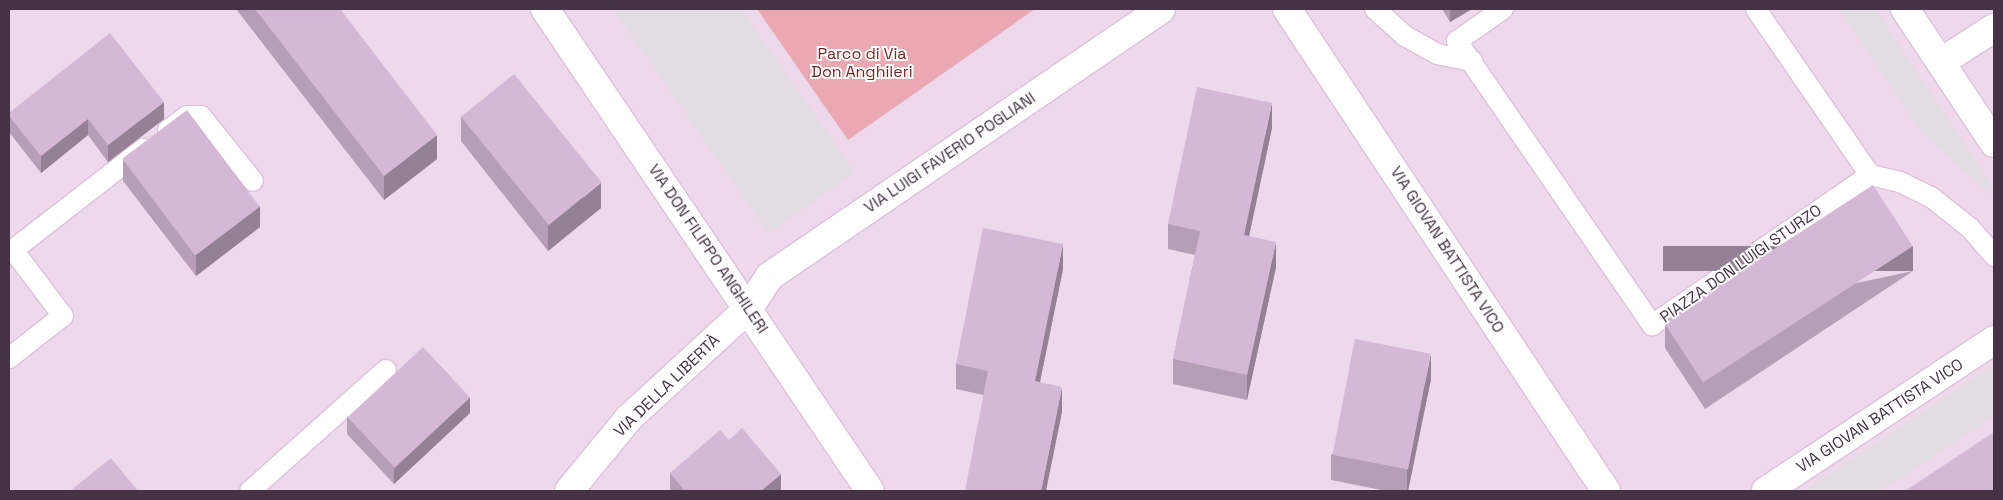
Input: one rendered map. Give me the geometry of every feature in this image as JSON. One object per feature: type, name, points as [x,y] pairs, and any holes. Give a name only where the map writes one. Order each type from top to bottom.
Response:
[{"type":"street","name":"VIA DON FILIPPO ANGHILERI","points":[[545,9],[749,308],[870,491]]},
{"type":"street","name":"VIA LUIGI FAVERIO POGLIANI","points":[[749,308],[770,276],[1162,9]]},
{"type":"street","name":"VIA GIOVAN BATTISTA VICO","points":[[1287,9],[1606,491]]},
{"type":"street","points":[[1905,9],[1994,143]]},
{"type":"street","points":[[1941,62],[1994,28]]},
{"type":"street","name":"VIA DELLA LIBERTÀ","points":[[572,489],[629,418],[749,308]]},
{"type":"street","name":"VIA GIOVAN BATTISTA VICO","points":[[1766,491],[1994,340]]},
{"type":"lane","points":[[1375,9],[1405,36],[1437,54],[1472,61]]},
{"type":"lane","name":"PIAZZA DON LUIGI STURZO","points":[[1504,9],[1457,41],[1652,325],[1870,174]]},
{"type":"lane","points":[[1756,9],[1870,174],[1900,182],[1931,197],[1970,228],[1994,256]]},
{"type":"lane","points":[[9,358],[63,316],[13,250],[187,116],[201,116],[252,181]]},
{"type":"lane","points":[[250,491],[386,370]]},
{"type":"shaded area","points":[[9,9],[1994,9],[1994,491],[9,491]]},
{"type":"shaded area","points":[[613,9],[741,9],[855,172],[769,233]]},
{"type":"shaded area","points":[[1839,9],[1875,9],[1994,188],[1994,197],[1923,134]]},
{"type":"shaded area","points":[[1994,365],[1994,416],[1882,491],[1805,491]]},
{"type":"green space","name":"Parco di Via Don Anghileri","points":[[757,9],[1035,9],[848,140]]},
{"type":"building","points":[[255,9],[340,9],[437,135],[384,176]]},
{"type":"building","points":[[110,33],[164,102],[108,145],[88,119],[41,156],[9,116],[9,113]]},
{"type":"building","points":[[514,74],[601,182],[549,225],[461,117]]},
{"type":"building","points":[[1197,87],[1272,103],[1244,235],[1276,242],[1247,375],[1173,359],[1200,231],[1168,224]]},
{"type":"building","points":[[187,110],[260,207],[195,255],[122,159]]},
{"type":"building","points":[[1873,185],[1913,246],[1703,382],[1663,321]]},
{"type":"building","points":[[983,228],[1063,244],[1035,381],[1062,387],[1041,491],[965,491],[988,371],[956,364]]},
{"type":"building","points":[[1355,339],[1431,354],[1408,470],[1332,455]]},
{"type":"building","points":[[423,347],[470,397],[395,468],[348,417]]},
{"type":"building","points":[[742,428],[781,474],[761,491],[685,491],[670,473],[720,430],[729,440]]},
{"type":"building","points":[[1994,432],[1994,491],[1905,491]]},
{"type":"building","points":[[111,458],[138,491],[70,491]]}]
